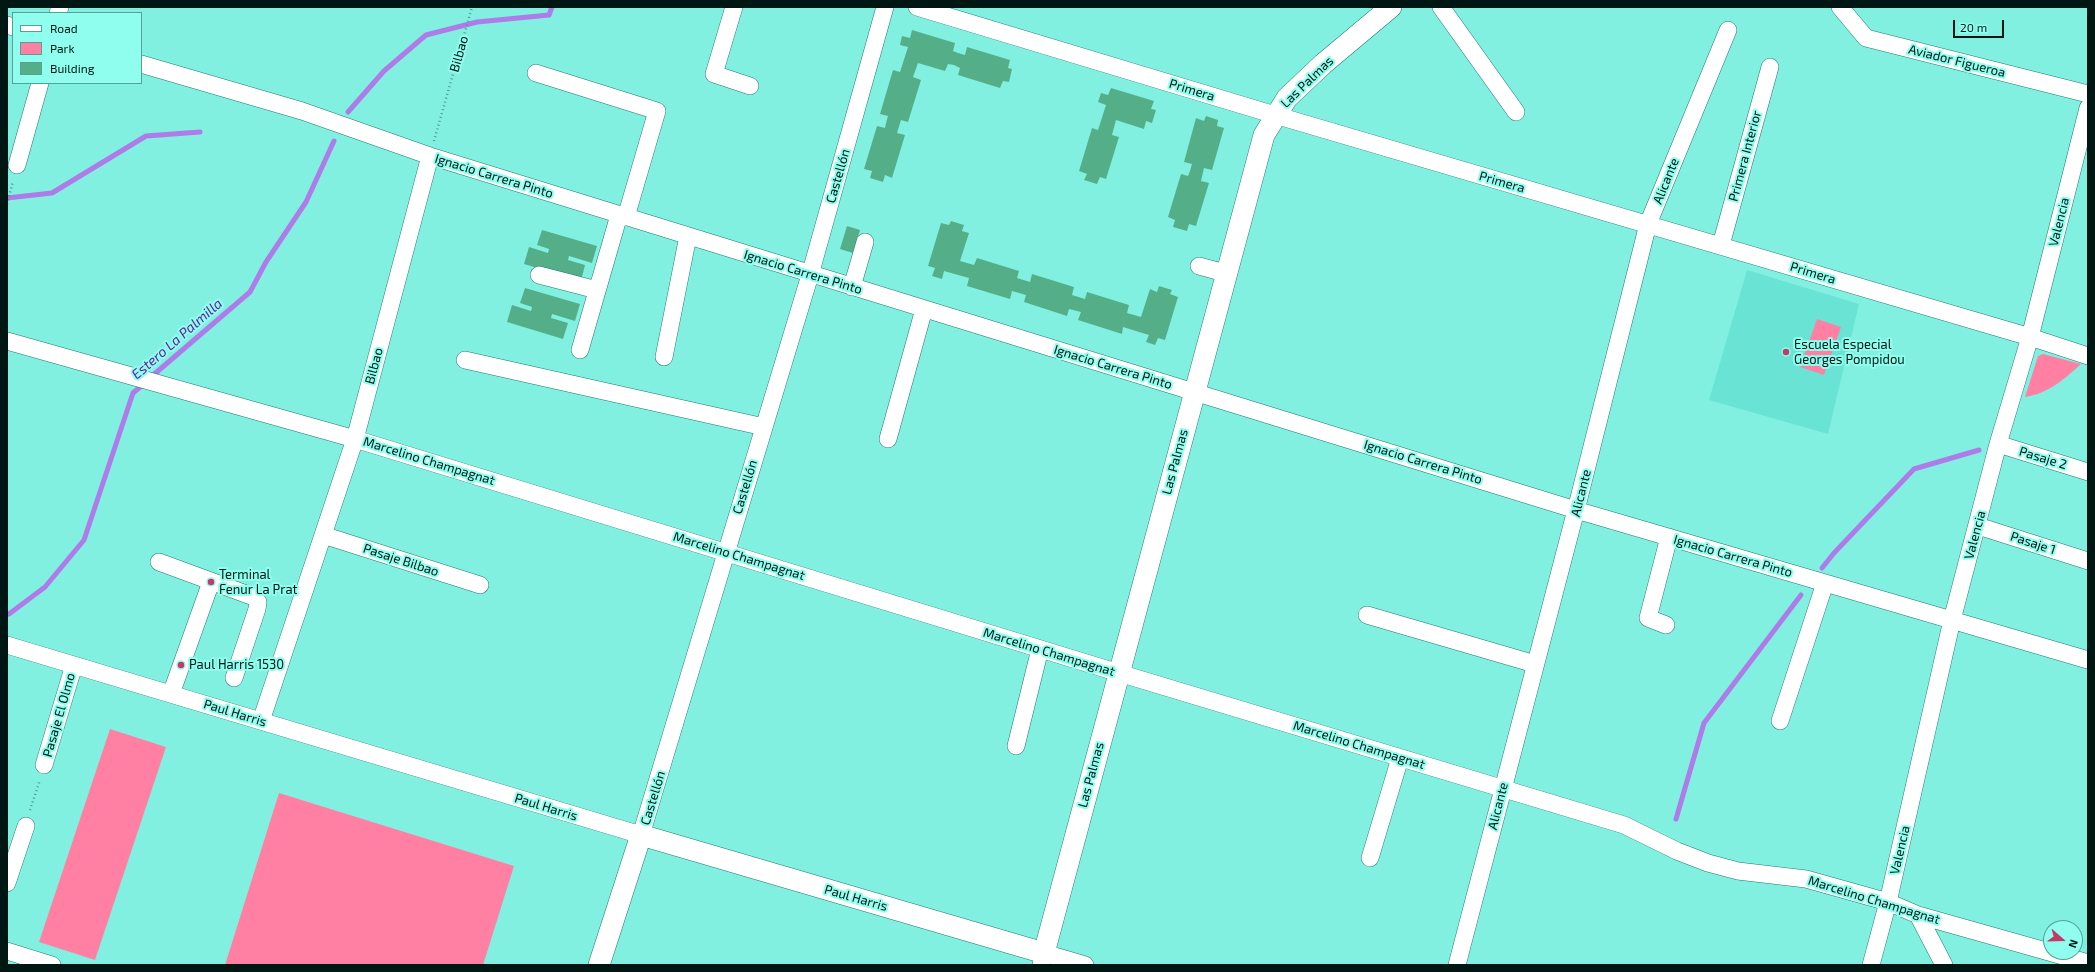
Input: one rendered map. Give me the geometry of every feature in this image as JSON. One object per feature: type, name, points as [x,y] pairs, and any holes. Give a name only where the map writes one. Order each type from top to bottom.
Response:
[{"type":"main road","name":"Las Palmas","points":[[1042,959],[1225,273],[1264,135],[1275,115],[1287,98],[1323,64],[1392,7]]},
{"type":"main road","name":"Paul Harris","points":[[641,835],[1042,959]]},
{"type":"main road","name":"Castellón","points":[[599,965],[641,835]]},
{"type":"street","points":[[734,7],[714,74],[750,86]]},
{"type":"street","name":"Castellón","points":[[641,835],[810,275],[885,7]]},
{"type":"street","name":"Primera","points":[[917,7],[940,10],[1275,115],[1721,245],[2030,337],[2088,356]]},
{"type":"street","points":[[1441,7],[1516,112]]},
{"type":"street","name":"Aviador Figueroa","points":[[1840,7],[1866,38],[2088,94]]},
{"type":"street","name":"Alicante","points":[[1457,965],[1502,788],[1576,510],[1648,224],[1728,30]]},
{"type":"street","name":"Ignacio Carrera Pinto","points":[[142,64],[302,111],[430,156],[810,275],[1576,510],[2088,660]]},
{"type":"street","name":"Primera Interior","points":[[1721,245],[1770,67]]},
{"type":"street","points":[[536,73],[657,111],[597,290],[580,350]]},
{"type":"street","points":[[17,165],[40,84]]},
{"type":"street","name":"Valencia","points":[[1871,965],[1888,902],[1952,620],[1978,526],[1998,444],[2030,337],[2088,108]]},
{"type":"street","name":"Bilbao","points":[[261,721],[355,439],[430,156]]},
{"type":"street","points":[[664,356],[688,236]]},
{"type":"street","points":[[852,287],[865,242]]},
{"type":"street","points":[[1199,266],[1225,273]]},
{"type":"street","points":[[539,275],[597,290]]},
{"type":"street","points":[[888,439],[924,309]]},
{"type":"street","name":"Marcelino Champagnat","points":[[7,341],[355,439],[726,551],[1119,673],[1624,824],[1677,851],[1708,863],[1738,871],[1806,879],[1888,902],[1918,915],[2088,963]]},
{"type":"street","points":[[465,360],[764,427]]},
{"type":"street","name":"Pasaje 2","points":[[1998,444],[2088,472]]},
{"type":"street","name":"Pasaje 1","points":[[1978,526],[2088,561]]},
{"type":"street","name":"Pasaje Bilbao","points":[[323,535],[480,585]]},
{"type":"street","points":[[1666,625],[1648,618],[1669,537]]},
{"type":"street","points":[[159,562],[254,597],[258,602],[258,610],[234,678]]},
{"type":"street","points":[[172,694],[211,582]]},
{"type":"street","points":[[1780,721],[1825,583]]},
{"type":"street","points":[[1367,615],[1535,664]]},
{"type":"street","name":"Paul Harris","points":[[7,645],[641,835]]},
{"type":"street","points":[[1016,746],[1040,649]]},
{"type":"street","name":"Pasaje El Olmo","points":[[44,765],[74,665]]},
{"type":"street","points":[[1370,858],[1400,758]]},
{"type":"street","points":[[7,883],[26,826]]},
{"type":"street","points":[[1918,915],[1944,965]]},
{"type":"street","points":[[7,951],[52,965]]},
{"type":"street","name":"Paul Harris","points":[[1042,959],[1085,965]]},
{"type":"path","name":"Bilbao","points":[[430,156],[472,7]]},
{"type":"path","points":[[7,204],[17,165]]},
{"type":"path","points":[[26,826],[44,765]]},
{"type":"shaded area","name":"Escuela Especial Georges Pompidou","points":[[1747,270],[1859,304],[1828,434],[1709,400]]},
{"type":"green space","points":[[1817,319],[1841,327],[1824,375],[1800,367]]},
{"type":"green space","points":[[2043,354],[2081,364],[2055,385],[2041,393],[2025,397],[2038,356]]},
{"type":"green space","points":[[110,729],[166,747],[95,960],[39,942]]},
{"type":"green space","points":[[279,793],[514,866],[483,965],[225,965]]},
{"type":"building","points":[[912,30],[955,43],[953,51],[958,53],[965,55],[967,47],[1010,60],[1008,68],[1012,69],[1009,82],[1003,81],[1000,88],[958,75],[960,68],[954,65],[948,64],[945,71],[918,63],[913,77],[921,80],[908,122],[901,120],[897,133],[905,135],[892,178],[885,175],[883,182],[870,178],[872,171],[864,169],[877,126],[885,128],[888,116],[880,114],[893,70],[900,72],[908,47],[900,45],[902,36],[910,38]]},
{"type":"building","points":[[1111,88],[1154,101],[1151,109],[1156,110],[1152,123],[1146,121],[1144,129],[1116,120],[1112,135],[1119,137],[1106,179],[1100,177],[1097,184],[1084,180],[1087,174],[1079,171],[1092,128],[1098,130],[1106,105],[1098,102],[1101,93],[1108,95]]},
{"type":"building","points":[[1206,116],[1218,120],[1217,126],[1224,128],[1212,170],[1204,168],[1201,181],[1209,183],[1196,226],[1189,224],[1187,231],[1173,227],[1175,220],[1168,217],[1181,174],[1188,176],[1192,164],[1184,162],[1196,118],[1204,121]]},
{"type":"building","points":[[951,221],[964,225],[962,231],[969,233],[960,261],[974,265],[977,258],[1019,271],[1017,278],[1030,282],[1032,274],[1074,287],[1072,295],[1085,299],[1087,292],[1129,305],[1127,313],[1141,317],[1150,289],[1157,292],[1159,286],[1172,290],[1170,294],[1178,297],[1165,340],[1158,338],[1155,345],[1146,342],[1149,335],[1123,327],[1122,334],[1078,320],[1081,312],[1069,309],[1067,316],[1024,302],[1026,295],[1012,291],[1010,299],[967,286],[969,278],[944,271],[942,279],[932,276],[935,268],[928,266],[941,223],[949,225]]},
{"type":"building","points":[[847,226],[860,230],[853,253],[840,249]]},
{"type":"building","points":[[542,230],[597,246],[592,263],[569,256],[568,260],[585,265],[581,281],[524,264],[529,247],[548,253],[549,249],[537,245]]},
{"type":"building","points":[[525,288],[580,304],[575,321],[552,314],[551,318],[568,323],[563,339],[507,322],[512,305],[531,311],[532,307],[520,303]]},
{"type":"waterway","name":"Estero La Palmilla","points":[[348,112],[384,71],[426,35],[477,22],[549,15],[552,7]]},
{"type":"waterway","points":[[7,198],[52,193],[146,136],[200,132]]},
{"type":"waterway","name":"Estero La Palmilla","points":[[151,377],[250,292],[266,262],[306,202],[334,141]]},
{"type":"waterway","name":"Estero La Palmilla","points":[[9,614],[45,587],[84,540],[133,393],[145,383]]},
{"type":"waterway","points":[[1822,568],[1834,553],[1914,469],[1979,450]]},
{"type":"waterway","points":[[1676,819],[1704,723],[1801,595]]},
{"type":"place","name":"Escuela Especial Georges Pompidou","points":[[1786,352]]},
{"type":"place","name":"Terminal Fenur La Prat","points":[[211,582]]},
{"type":"place","name":"Paul Harris 1530","points":[[181,665]]}]
